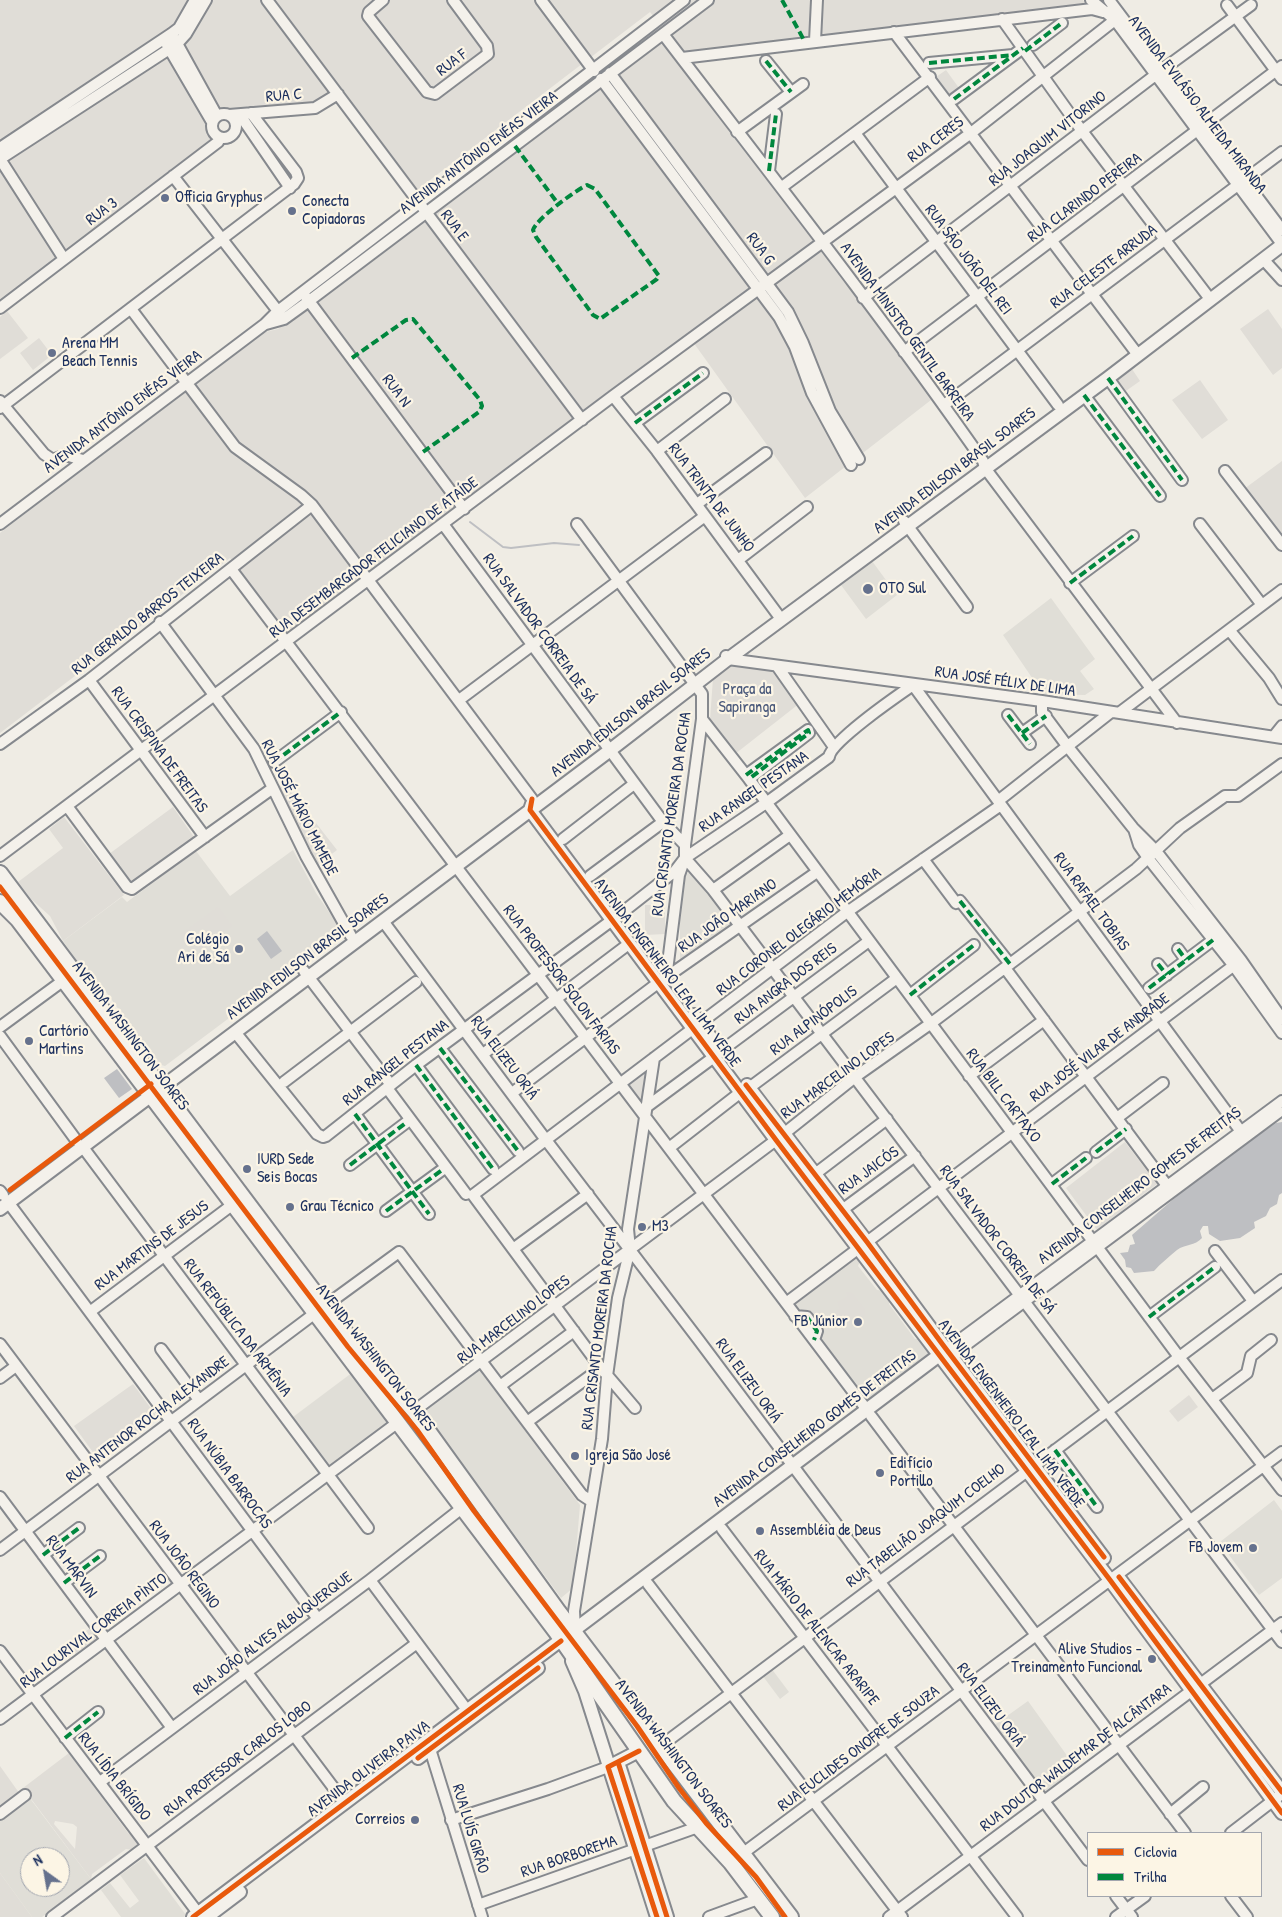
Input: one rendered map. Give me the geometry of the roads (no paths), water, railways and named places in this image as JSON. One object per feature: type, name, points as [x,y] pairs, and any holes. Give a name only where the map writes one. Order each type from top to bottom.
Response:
[{"type":"highway","name":"AVENIDA WASHINGTON SOARES","points":[[0,873],[153,1088],[232,1204],[320,1310],[360,1350],[414,1411],[464,1478],[484,1510],[791,1917]]},
{"type":"highway","name":"AVENIDA WASHINGTON SOARES","points":[[0,902],[18,920],[64,980],[153,1088],[320,1310],[397,1423],[564,1644],[684,1812],[731,1863],[772,1917]]},
{"type":"highway","points":[[684,1812],[678,1800],[679,1788],[684,1785],[694,1789]]},
{"type":"main road","name":"AVENIDA EDILSON BRASIL SOARES","points":[[1208,296],[1263,259],[1281,239]]},
{"type":"main road","name":"AVENIDA EDILSON BRASIL SOARES","points":[[984,465],[1058,405],[1136,351],[1281,239]]},
{"type":"main road","name":"AVENIDA EDILSON BRASIL SOARES","points":[[153,1088],[235,1032],[351,936],[533,805],[984,465],[1108,378],[1136,351]]},
{"type":"main road","name":"AVENIDA ENGENHEIRO LEAL LIMA VERDE","points":[[533,805],[563,839],[590,876],[630,943],[662,981]]},
{"type":"main road","name":"AVENIDA ENGENHEIRO LEAL LIMA VERDE","points":[[533,805],[662,981],[863,1244],[945,1356],[1279,1796],[1282,1813]]},
{"type":"main road","name":"AVENIDA EDILSON BRASIL SOARES","points":[[2,1199],[306,974],[383,921],[453,863]]},
{"type":"main road","name":"AVENIDA ENGENHEIRO LEAL LIMA VERDE","points":[[779,1136],[815,1174],[842,1210],[863,1244]]},
{"type":"main road","name":"AVENIDA CONSELHEIRO GOMES DE FREITAS","points":[[564,1644],[945,1356]]},
{"type":"main road","name":"AVENIDA CONSELHEIRO GOMES DE FREITAS","points":[[577,1634],[722,1529],[794,1470]]},
{"type":"main road","name":"AVENIDA OLIVEIRA PAIVA","points":[[203,1916],[467,1710],[564,1644]]},
{"type":"main road","name":"AVENIDA OLIVEIRA PAIVA","points":[[203,1916],[224,1911],[564,1644]]},
{"type":"main road","points":[[564,1644],[585,1691],[613,1765],[667,1917]]},
{"type":"main road","points":[[613,1765],[639,1751]]},
{"type":"main road","points":[[641,1848],[657,1917]]},
{"type":"street","points":[[64,259],[0,159],[170,42],[195,0]]},
{"type":"street","points":[[0,148],[170,42],[186,34],[206,0]]},
{"type":"street","name":"RUA E","points":[[267,0],[582,420]]},
{"type":"street","name":"RUA F","points":[[383,0],[369,12],[368,16],[427,92],[431,94],[435,94],[488,54],[488,48],[453,0]]},
{"type":"street","points":[[541,0],[594,71]]},
{"type":"street","name":"AVENIDA ANTÔNIO ENÉAS VIEIRA","points":[[0,524],[186,382],[265,324],[306,297],[422,208],[684,0]]},
{"type":"street","name":"AVENIDA ANTÔNIO ENÉAS VIEIRA","points":[[422,208],[601,80],[708,0]]},
{"type":"street","points":[[815,41],[817,0]]},
{"type":"street","points":[[1091,0],[1103,12]]},
{"type":"street","name":"AVENIDA EVILÁSIO ALMEIDA MIRANDA","points":[[1109,0],[1118,16],[1159,73],[1241,182],[1281,239]]},
{"type":"street","points":[[1227,5],[1280,72]]},
{"type":"street","name":"RUA JOAQUIM VITORINO","points":[[863,298],[1159,73],[1252,5]]},
{"type":"street","points":[[682,58],[1092,8],[1118,16]]},
{"type":"street","name":"RUA CERES","points":[[762,285],[823,243],[971,133],[1118,16]]},
{"type":"street","points":[[1002,19],[1027,48],[1042,75],[1082,131],[1208,296]]},
{"type":"street","points":[[954,99],[1013,55],[1027,48],[1062,23]]},
{"type":"street","points":[[894,32],[930,77],[1091,296],[1136,351]]},
{"type":"street","name":"AVENIDA MINISTRO GENTIL BARREIRA","points":[[663,34],[737,132],[782,187],[944,405],[984,465],[1070,583],[1177,723]]},
{"type":"street","points":[[170,42],[215,119],[214,133],[220,138],[228,138],[235,130],[249,128]]},
{"type":"street","points":[[929,63],[1013,55]]},
{"type":"street","points":[[766,61],[791,92]]},
{"type":"street","name":"RUA CLARINDO PEREIRA","points":[[904,352],[1200,128],[1280,72]]},
{"type":"street","name":"RUA G","points":[[610,73],[762,285]]},
{"type":"street","points":[[782,187],[930,77]]},
{"type":"street","name":"RUA G","points":[[601,80],[762,285],[788,312],[803,343],[830,410],[854,459]]},
{"type":"street","points":[[737,132],[803,84]]},
{"type":"street","name":"RUA C","points":[[229,115],[315,108],[338,94]]},
{"type":"street","points":[[82,460],[65,455],[55,460],[44,454],[1,405],[131,310],[290,188],[297,180],[297,174],[251,114]]},
{"type":"street","points":[[769,171],[776,114]]},
{"type":"street","points":[[215,119],[229,115],[235,121],[235,130]]},
{"type":"street","points":[[240,115],[290,188]]},
{"type":"street","name":"RUA SÃO JOÃO DEL REI","points":[[855,133],[1058,405]]},
{"type":"street","name":"RUA 3","points":[[0,308],[218,142],[220,138]]},
{"type":"street","name":"RUA CELESTE ARRUDA","points":[[944,405],[1282,152]]},
{"type":"street","points":[[173,176],[281,315]]},
{"type":"street","points":[[1263,259],[1282,280]]},
{"type":"street","name":"RUA DESEMBARGADOR FELICIANO DE ATAÍDE","points":[[0,856],[762,285]]},
{"type":"street","name":"RUA N","points":[[306,297],[464,509]]},
{"type":"street","name":"AVENIDA ENGENHEIRO LEAL LIMA VERDE","points":[[131,310],[235,447],[312,505],[459,700],[533,805]]},
{"type":"street","points":[[635,423],[703,373]]},
{"type":"street","points":[[1108,378],[1182,480]]},
{"type":"street","points":[[1084,395],[1160,496]]},
{"type":"street","name":"RUA TRINTA DE JUNHO","points":[[613,396],[657,451],[780,617]]},
{"type":"street","points":[[657,451],[725,399]]},
{"type":"street","points":[[696,504],[766,453]]},
{"type":"street","points":[[1225,471],[1282,545]]},
{"type":"street","name":"RUA GERALDO BARROS TEIXEIRA","points":[[0,744],[89,680],[160,622],[312,505]]},
{"type":"street","points":[[738,560],[807,507]]},
{"type":"street","points":[[459,700],[705,516]]},
{"type":"street","points":[[906,523],[967,607]]},
{"type":"street","name":"RUA SALVADOR CORREIA DE SÁ","points":[[443,524],[662,822],[684,845]]},
{"type":"street","points":[[577,524],[694,682]]},
{"type":"street","points":[[1200,524],[1262,605]]},
{"type":"street","points":[[1070,583],[1133,536]]},
{"type":"street","name":"RUA PROFESSOR SOLON FARIAS","points":[[231,569],[286,643],[341,712],[453,863],[558,998],[620,1084],[645,1112],[703,1194],[1183,1832]]},
{"type":"street","name":"RUA CORONEL OLEGÁRIO MEMÓRIA","points":[[470,1194],[546,1140],[774,970],[847,912],[1000,803],[1068,747],[1230,631],[1282,590]]},
{"type":"street","name":"RUA JOSÉ MÁRIO MAMEDE","points":[[160,622],[254,749],[313,870],[351,936]]},
{"type":"street","points":[[1230,631],[1269,678],[1282,699]]},
{"type":"street","name":"RUA JOSÉ FÉLIX DE LIMA","points":[[727,657],[777,666],[1042,701],[1278,737]]},
{"type":"street","points":[[777,666],[834,747]]},
{"type":"street","name":"RUA CRISPINA DE FREITAS","points":[[89,680],[204,837]]},
{"type":"street","name":"RUA CRISANTO MOREIRA DA ROCHA","points":[[662,981],[679,876],[685,858],[684,845],[702,719],[702,694],[694,682]]},
{"type":"street","name":"RUA RANGEL PESTANA","points":[[235,1032],[317,1134],[322,1137],[616,917],[675,871],[685,858],[828,758],[834,747],[913,685]]},
{"type":"street","name":"RUA RAFAEL TOBIAS","points":[[913,685],[1243,1134]]},
{"type":"street","points":[[1042,701],[1042,712],[1133,828],[1213,940],[1237,963],[1282,1033]]},
{"type":"street","points":[[274,762],[341,712]]},
{"type":"street","points":[[1008,715],[1030,744]]},
{"type":"street","points":[[1022,733],[1046,716]]},
{"type":"street","name":"RUA BILL CARTAXO","points":[[702,719],[748,777],[968,1076],[1052,1184],[1179,1357],[1282,1490]]},
{"type":"street","points":[[1278,737],[1282,726]]},
{"type":"street","points":[[808,730],[810,733],[748,777],[808,730]]},
{"type":"street","name":"RUA MARCELINO LOPES","points":[[414,1411],[855,1077],[930,1024],[1079,912],[1152,854],[1180,828],[1225,796],[1238,796],[1282,764]]},
{"type":"street","points":[[563,839],[634,784]]},
{"type":"street","points":[[67,806],[130,889],[273,788]]},
{"type":"street","points":[[590,876],[662,822]]},
{"type":"street","points":[[714,890],[790,834]]},
{"type":"street","points":[[1152,854],[1282,1019]]},
{"type":"street","name":"RUA SALVADOR CORREIA DE SÁ","points":[[685,858],[714,890],[940,1187],[1021,1299],[1282,1642]]},
{"type":"street","points":[[923,859],[956,903],[960,901],[1008,966],[1044,1020],[1169,1189]]},
{"type":"street","name":"RUA JOÃO MARIANO","points":[[512,1093],[662,981],[817,872]]},
{"type":"street","name":"RUA ELIZEU ORIÁ","points":[[383,921],[1087,1859]]},
{"type":"street","name":"RUA ANGRA DOS REIS","points":[[645,1112],[718,1054],[869,940]]},
{"type":"street","points":[[1149,988],[1213,940]]},
{"type":"street","points":[[483,1054],[630,943]]},
{"type":"street","points":[[910,995],[974,945]]},
{"type":"street","points":[[1178,949],[1186,960]]},
{"type":"street","name":"RUA JOSÉ VILAR DE ANDRADE","points":[[786,1303],[1237,963]]},
{"type":"street","points":[[1158,964],[1167,975]]},
{"type":"street","points":[[306,974],[470,1194],[555,1304],[604,1372],[635,1408]]},
{"type":"street","name":"RUA ALPINÓPOLIS","points":[[669,1148],[897,978]]},
{"type":"street","points":[[0,1027],[64,980]]},
{"type":"street","points":[[284,1082],[416,982]]},
{"type":"street","points":[[968,1076],[1044,1020]]},
{"type":"street","name":"RUA REPÚBLICA DA ARMÊNIA","points":[[0,1036],[368,1528]]},
{"type":"street","points":[[440,1048],[518,1151]]},
{"type":"street","name":"RUA CRISANTO MOREIRA DA ROCHA","points":[[577,1634],[574,1611],[602,1439],[604,1372],[618,1298],[630,1249],[628,1229],[637,1181],[645,1112],[654,1058]]},
{"type":"street","points":[[416,1065],[493,1169]]},
{"type":"street","points":[[1117,1118],[1163,1083]]},
{"type":"street","name":"AVENIDA CONSELHEIRO GOMES DE FREITAS","points":[[945,1356],[1243,1134],[1282,1101]]},
{"type":"street","name":"AVENIDA CONSELHEIRO GOMES DE FREITAS","points":[[1243,1134],[1282,1109]]},
{"type":"street","points":[[355,1114],[429,1214]]},
{"type":"street","points":[[815,1174],[887,1119]]},
{"type":"street","points":[[350,1165],[407,1122]]},
{"type":"street","points":[[1096,1152],[1126,1129]]},
{"type":"street","name":"RUA JAICÓS","points":[[842,1210],[915,1156]]},
{"type":"street","points":[[1052,1184],[1086,1158]]},
{"type":"street","points":[[386,1211],[442,1170]]},
{"type":"street","points":[[513,1249],[588,1194]]},
{"type":"street","name":"RUA NÚBIA BARROCAS","points":[[2,1199],[91,1311],[318,1619]]},
{"type":"street","name":"RUA MARTINS DE JESUS","points":[[91,1311],[232,1204]]},
{"type":"street","points":[[1215,1251],[1253,1302]]},
{"type":"street","points":[[320,1310],[399,1252],[582,1495],[591,1501]]},
{"type":"street","points":[[608,1265],[619,1266],[625,1271]]},
{"type":"street","points":[[1149,1317],[1215,1267]]},
{"type":"street","name":"RUA TABELIÃO JOAQUIM COELHO","points":[[662,1745],[1282,1280]]},
{"type":"street","name":"RUA ANTENOR ROCHA ALEXANDRE","points":[[0,1550],[320,1310]]},
{"type":"street","points":[[500,1386],[574,1331]]},
{"type":"street","points":[[1212,1399],[1247,1373],[1251,1356],[1271,1340]]},
{"type":"street","name":"RUA JOÃO REGINO","points":[[0,1344],[345,1804]]},
{"type":"street","points":[[161,1349],[199,1400]]},
{"type":"street","points":[[0,1378],[16,1366]]},
{"type":"street","points":[[527,1422],[604,1372]]},
{"type":"street","name":"RUA LOURIVAL CORREIA PÌNTO","points":[[0,1719],[397,1423]]},
{"type":"street","points":[[1055,1450],[1097,1507]]},
{"type":"street","name":"RUA EUCLIDES ONOFRE DE SOUZA","points":[[742,1854],[1282,1452]]},
{"type":"street","name":"RUA MARVIN","points":[[0,1497],[172,1728]]},
{"type":"street","name":"RUA JOÃO ALVES ALBUQUERQUE","points":[[100,1782],[370,1580],[462,1508]]},
{"type":"street","points":[[43,1555],[79,1528]]},
{"type":"street","name":"RUA MÁRIO DE ALENCAR ARARIPE","points":[[722,1529],[888,1744],[1017,1917]]},
{"type":"street","points":[[64,1583],[100,1556]]},
{"type":"street","points":[[370,1580],[467,1710]]},
{"type":"street","points":[[648,1584],[814,1801],[896,1915]]},
{"type":"street","name":"RUA DOUTOR WALDEMAR DE ALCÂNTARA","points":[[896,1915],[971,1855],[1118,1744],[1282,1624]]},
{"type":"street","name":"RUA PROFESSOR CARLOS LOBO","points":[[52,1917],[418,1643]]},
{"type":"street","name":"RUA LÍDIA BRÍGIDO","points":[[0,1651],[203,1916]]},
{"type":"street","points":[[65,1738],[98,1712]]},
{"type":"street","name":"RUA LUÍS GIRÃO","points":[[430,1749],[482,1917]]},
{"type":"street","points":[[451,1820],[548,1789],[613,1765]]},
{"type":"street","points":[[1170,1814],[1203,1787]]},
{"type":"street","points":[[0,1814],[25,1796]]},
{"type":"street","points":[[1232,1832],[1279,1796]]},
{"type":"street","name":"RUA BORBOREMA","points":[[478,1905],[698,1828]]},
{"type":"street","points":[[1117,1897],[1129,1913]]},
{"type":"street","points":[[1116,1917],[1129,1913],[1144,1897]]},
{"type":"street","points":[[1232,1897],[1247,1917]]},
{"type":"street","points":[[709,1917],[758,1899]]},
{"type":"waterway","points":[[470,522],[503,547],[511,548],[554,543],[579,545]]},
{"type":"place","name":"Officia Gryphus","points":[[165,198]]},
{"type":"place","name":"Conecta Copiadoras","points":[[292,211]]},
{"type":"place","name":"Arena MM Beach Tennis","points":[[52,353]]},
{"type":"place","name":"OTO Sul","points":[[868,589]]},
{"type":"place","name":"Colégio Ari de Sá","points":[[239,949]]},
{"type":"place","name":"Cartório Martins","points":[[29,1041]]},
{"type":"place","name":"IURD Sede Seis Bocas","points":[[247,1169]]},
{"type":"place","name":"Grau Técnico","points":[[290,1207]]},
{"type":"place","name":"M3","points":[[642,1227]]},
{"type":"place","name":"FB Júnior","points":[[858,1322]]},
{"type":"place","name":"Igreja São José","points":[[575,1456]]},
{"type":"place","name":"Edifício Portillo","points":[[880,1473]]},
{"type":"place","name":"Assembléia de Deus","points":[[760,1531]]},
{"type":"place","name":"FB Jovem","points":[[1253,1548]]},
{"type":"place","name":"Alive Studios - Treinamento Funcional","points":[[1152,1659]]},
{"type":"place","name":"Correios","points":[[415,1820]]},
{"type":"park label","name":"Praça da Sapiranga","points":[[747,699]]}]
